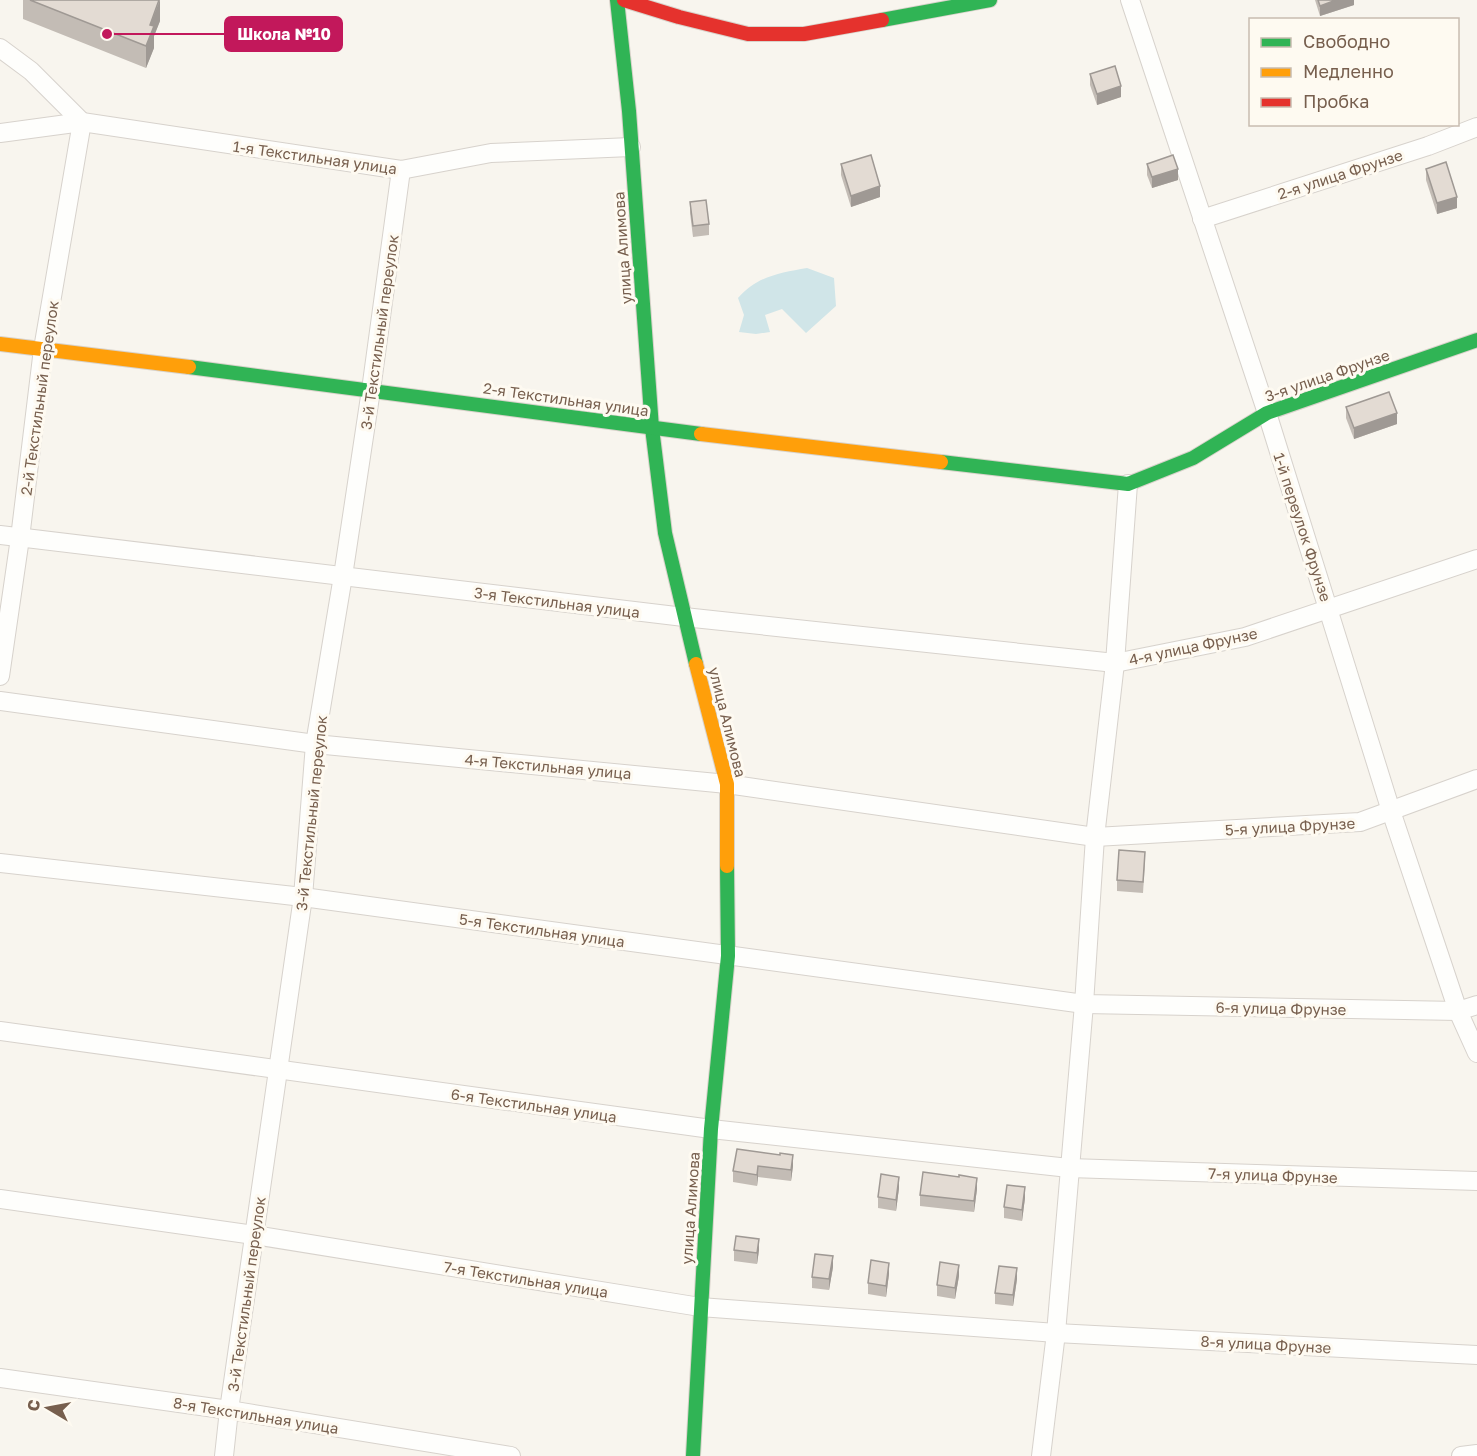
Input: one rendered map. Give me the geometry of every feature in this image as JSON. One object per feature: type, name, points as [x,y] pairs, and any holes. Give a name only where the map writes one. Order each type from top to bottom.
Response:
[{"type":"street","name":"улица Алимова","points":[[617,0],[631,147],[652,428],[665,533],[727,783],[728,956],[711,1129],[693,1456]]},
{"type":"street","points":[[624,0],[748,34],[804,34],[990,0]]},
{"type":"street","name":"1-й переулок Фрунзе","points":[[1130,0],[1267,413],[1391,811],[1458,1011],[1477,1053]]},
{"type":"street","points":[[0,48],[31,71],[82,122]]},
{"type":"street","name":"1-я Текстильная улица","points":[[0,133],[82,122],[401,170],[491,153],[631,147]]},
{"type":"street","name":"2-й Текстильный переулок","points":[[0,676],[20,538],[43,349],[82,122]]},
{"type":"street","name":"2-я улица Фрунзе","points":[[1202,219],[1428,146],[1477,127]]},
{"type":"street","name":"3-й Текстильный переулок","points":[[224,1456],[303,897],[315,744],[344,576],[401,170]]},
{"type":"street","name":"3-я улица Фрунзе","points":[[1128,484],[1193,458],[1267,413],[1477,340]]},
{"type":"street","name":"2-я Текстильная улица","points":[[0,344],[652,428],[1128,484]]},
{"type":"street","points":[[1041,1456],[1056,1333],[1084,1004],[1095,837],[1115,663],[1128,484]]},
{"type":"street","name":"3-я Текстильная улица","points":[[0,536],[684,617],[1115,663]]},
{"type":"street","name":"4-я улица Фрунзе","points":[[1115,663],[1245,637],[1477,559]]},
{"type":"street","name":"4-я Текстильная улица","points":[[0,701],[315,744],[727,783],[1095,837]]},
{"type":"street","name":"5-я улица Фрунзе","points":[[1095,837],[1360,822],[1477,779]]},
{"type":"street","name":"5-я Текстильная улица","points":[[0,863],[303,897],[1084,1004]]},
{"type":"street","name":"6-я улица Фрунзе","points":[[1084,1004],[1458,1011],[1477,1005]]},
{"type":"street","name":"6-я Текстильная улица","points":[[0,1031],[711,1129],[1069,1168]]},
{"type":"street","name":"7-я улица Фрунзе","points":[[1069,1168],[1477,1181]]},
{"type":"street","name":"7-я Текстильная улица","points":[[0,1199],[254,1235],[700,1307],[1056,1333]]},
{"type":"street","name":"8-я улица Фрунзе","points":[[1056,1333],[1477,1355]]},
{"type":"street","name":"8-я Текстильная улица","points":[[0,1378],[229,1410],[512,1456]]},
{"type":"street","points":[[1461,1456],[1477,1454]]},
{"type":"shaded area","points":[[807,268],[834,278],[836,306],[806,333],[782,309],[765,315],[770,332],[756,334],[739,332],[744,315],[738,298],[745,291],[761,280]]},
{"type":"building","points":[[30,0],[159,0],[150,25],[154,26],[146,46]]},
{"type":"building","points":[[1318,0],[1336,0],[1320,6]]},
{"type":"building","points":[[1115,66],[1121,86],[1097,94],[1090,74]]},
{"type":"building","points":[[871,155],[880,186],[851,196],[841,164]]},
{"type":"building","points":[[1173,155],[1178,169],[1152,177],[1147,164]]},
{"type":"building","points":[[1446,162],[1457,197],[1437,203],[1426,169]]},
{"type":"building","points":[[706,200],[709,224],[693,226],[690,202]]},
{"type":"building","points":[[1389,392],[1397,413],[1354,428],[1346,407]]},
{"type":"building","points":[[1119,850],[1145,852],[1143,882],[1117,880]]},
{"type":"building","points":[[737,1149],[793,1155],[791,1170],[758,1166],[757,1175],[733,1171]]},
{"type":"building","points":[[923,1172],[977,1178],[974,1201],[920,1195]]},
{"type":"building","points":[[881,1174],[899,1177],[896,1200],[878,1197]]},
{"type":"building","points":[[1007,1185],[1025,1187],[1022,1210],[1004,1207]]},
{"type":"building","points":[[736,1236],[759,1239],[757,1253],[734,1250]]},
{"type":"building","points":[[815,1254],[833,1256],[829,1279],[812,1277]]},
{"type":"building","points":[[871,1260],[889,1263],[886,1286],[868,1283]]},
{"type":"building","points":[[940,1262],[959,1265],[955,1288],[937,1285]]},
{"type":"building","points":[[999,1266],[1017,1268],[1013,1295],[995,1293]]},
{"type":"traffic: fast","points":[[617,0],[629,111],[652,428],[665,533],[696,664]]},
{"type":"traffic: fast","points":[[882,20],[990,0]]},
{"type":"traffic: fast","points":[[941,462],[1128,484],[1193,458],[1267,413],[1477,340]]},
{"type":"traffic: fast","points":[[189,367],[701,434]]},
{"type":"traffic: fast","points":[[693,1456],[711,1129],[728,956],[727,866]]},
{"type":"traffic: slow","points":[[0,344],[189,367]]},
{"type":"traffic: slow","points":[[701,434],[941,462]]},
{"type":"traffic: slow","points":[[696,664],[727,784],[727,866]]},
{"type":"traffic: jam","points":[[624,0],[679,17],[748,34],[804,34],[882,20]]},
{"type":"place","name":"Школа №10","points":[[107,34]]}]
